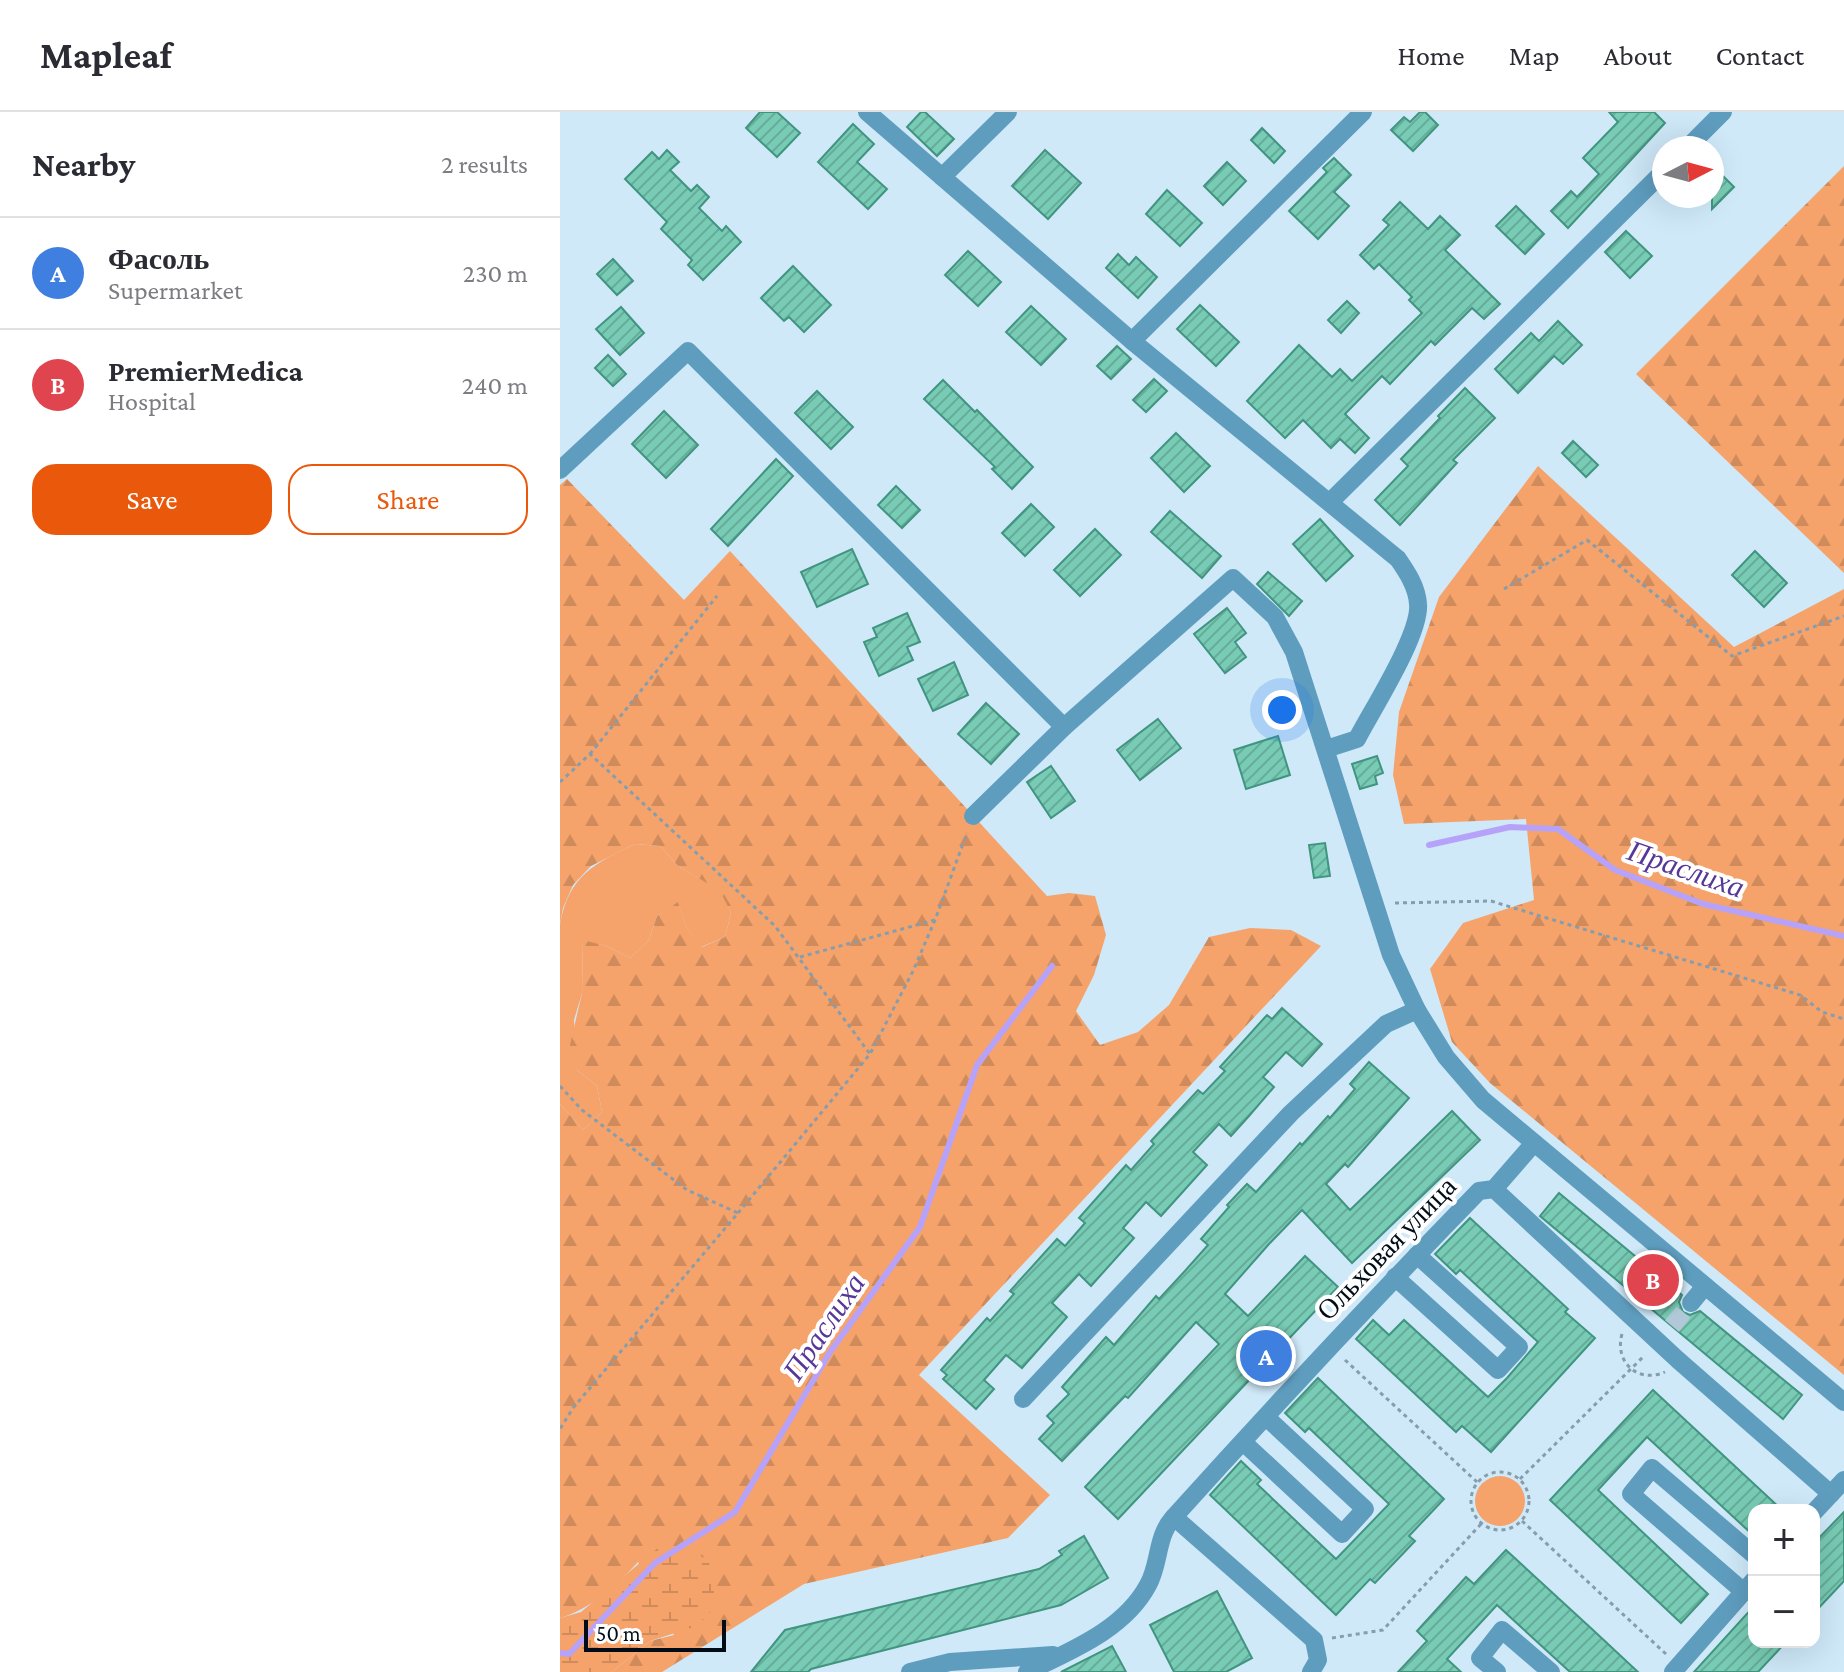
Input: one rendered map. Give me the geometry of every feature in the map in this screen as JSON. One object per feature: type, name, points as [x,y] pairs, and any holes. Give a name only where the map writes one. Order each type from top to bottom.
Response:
[{"type":"street","points":[[867,112],[1132,341],[1398,559],[1412,580],[1418,604],[1416,626],[1357,739],[1326,749]]},
{"type":"street","points":[[942,177],[1008,112]]},
{"type":"street","points":[[1132,341],[1363,112]]},
{"type":"street","points":[[1699,136],[1723,112]]},
{"type":"street","points":[[1331,501],[1652,183]]},
{"type":"street","points":[[560,470],[688,351],[1064,727]]},
{"type":"street","points":[[973,816],[1064,727],[1233,578],[1275,617],[1294,652],[1391,955],[1417,1010],[1446,1057],[1483,1100],[1844,1402]]},
{"type":"street","points":[[1023,1399],[1291,1113],[1386,1024],[1417,1010]]},
{"type":"street","name":"Ольховая улица","points":[[1027,1672],[1088,1642],[1126,1614],[1149,1584],[1164,1528],[1395,1277],[1479,1191],[1494,1189],[1534,1143]]},
{"type":"street","points":[[1494,1189],[1678,1360],[1831,1494]]},
{"type":"street","points":[[1395,1277],[1498,1370],[1519,1347],[1417,1255]]},
{"type":"street","points":[[1691,1303],[1705,1286]]},
{"type":"street","points":[[1659,1341],[1672,1326]]},
{"type":"street","points":[[1243,1442],[1342,1534],[1365,1509],[1266,1417]]},
{"type":"street","points":[[1748,1550],[1652,1468],[1631,1494],[1748,1585]]},
{"type":"street","points":[[1820,1506],[1844,1480]]},
{"type":"street","points":[[1174,1517],[1314,1640],[1318,1660],[1311,1672]]},
{"type":"street","points":[[1676,1669],[1748,1587]]},
{"type":"street","points":[[1497,1672],[1480,1658],[1502,1630],[1551,1672]]},
{"type":"street","points":[[910,1672],[950,1662],[1064,1654]]},
{"type":"path","points":[[1504,589],[1587,540],[1732,656],[1844,616]]},
{"type":"path","points":[[560,782],[590,754],[717,596]]},
{"type":"path","points":[[590,754],[775,926],[870,1054]]},
{"type":"path","points":[[560,1429],[573,1408],[870,1054],[913,971],[973,816]]},
{"type":"path","points":[[1375,903],[1491,901],[1800,995],[1822,1012],[1844,1019]]},
{"type":"path","points":[[799,958],[935,920]]},
{"type":"path","points":[[560,1086],[582,1110],[687,1190],[738,1213]]},
{"type":"path","points":[[1634,1319],[1620,1337],[1623,1360],[1630,1370],[1643,1376],[1657,1376],[1669,1371],[1678,1360]]},
{"type":"path","points":[[1520,1479],[1659,1341]]},
{"type":"path","points":[[1331,1347],[1477,1482]]},
{"type":"path","points":[[1496,1471],[1507,1472],[1520,1479],[1529,1494],[1530,1505],[1522,1521],[1499,1531],[1481,1524],[1470,1502],[1477,1482],[1496,1471]]},
{"type":"path","points":[[1522,1521],[1676,1669]]},
{"type":"path","points":[[1314,1640],[1383,1630],[1481,1524]]},
{"type":"green space","points":[[1844,166],[1844,573],[1636,374]]},
{"type":"green space","points":[[1538,466],[1734,647],[1844,589],[1844,1375],[1490,1083],[1452,1042],[1430,969],[1463,923],[1534,900],[1526,819],[1404,824],[1393,775],[1399,712],[1439,597]]},
{"type":"green space","points":[[567,479],[684,600],[730,551],[1047,896],[1069,893],[1095,896],[1106,935],[1094,975],[1076,1011],[1100,1045],[1138,1032],[1169,1005],[1209,937],[1250,928],[1291,930],[1321,946],[919,1375],[1050,1495],[1008,1538],[804,1584],[662,1672],[612,1672],[650,1641],[674,1635],[638,1562],[602,1596],[560,1618],[560,1104],[583,1130],[602,1112],[597,1086],[577,1070],[570,1045],[582,993],[583,940],[607,946],[630,958],[649,940],[657,916],[678,902],[686,927],[702,947],[725,937],[731,913],[720,891],[678,866],[660,846],[635,844],[591,866],[573,885],[560,924],[560,485]]},
{"type":"green space","points":[[635,844],[660,846],[678,866],[721,891],[731,913],[725,937],[701,947],[686,927],[678,903],[657,916],[649,940],[630,958],[607,946],[583,941],[582,993],[574,1020],[577,1070],[597,1086],[602,1112],[583,1130],[560,1104],[560,924],[564,907],[577,882],[596,865]]},
{"type":"green space","points":[[1500,1476],[1517,1484],[1525,1501],[1517,1518],[1500,1526],[1483,1518],[1475,1501],[1483,1484]]},
{"type":"green space","points":[[659,1547],[708,1559],[714,1583],[714,1608],[697,1626],[650,1641],[612,1672],[560,1672],[560,1618],[581,1612]]},
{"type":"building","points":[[760,112],[777,112],[800,133],[777,157],[746,128]]},
{"type":"building","points":[[921,112],[925,112],[954,139],[937,156],[907,127]]},
{"type":"building","points":[[1420,112],[1425,112],[1438,125],[1413,151],[1391,130],[1404,117],[1410,122]]},
{"type":"building","points":[[1609,112],[1654,112],[1665,123],[1568,228],[1551,211],[1571,191],[1577,197],[1599,174],[1583,158],[1618,122]]},
{"type":"building","points":[[853,124],[874,144],[857,162],[887,189],[868,209],[818,162]]},
{"type":"building","points":[[1262,128],[1285,151],[1274,163],[1251,140]]},
{"type":"building","points":[[667,150],[679,162],[670,170],[691,191],[697,185],[709,197],[699,208],[722,231],[726,226],[741,242],[703,280],[688,265],[692,260],[661,229],[667,222],[625,179],[652,152],[659,159]]},
{"type":"building","points":[[1045,150],[1081,183],[1048,219],[1012,186]]},
{"type":"building","points":[[1334,158],[1351,175],[1334,192],[1349,206],[1318,239],[1289,211],[1327,172],[1323,168]]},
{"type":"building","points":[[1227,162],[1246,181],[1223,205],[1204,186]]},
{"type":"building","points":[[1724,177],[1734,187],[1724,197]]},
{"type":"building","points":[[1167,190],[1202,223],[1180,246],[1146,214]]},
{"type":"building","points":[[1400,202],[1428,229],[1440,216],[1460,235],[1445,250],[1500,304],[1484,319],[1472,308],[1435,345],[1431,341],[1390,384],[1382,376],[1345,414],[1369,438],[1355,453],[1340,439],[1331,448],[1303,420],[1285,438],[1247,401],[1299,345],[1332,377],[1340,369],[1352,381],[1422,313],[1409,300],[1412,297],[1379,264],[1374,269],[1360,255],[1389,225],[1383,220]]},
{"type":"building","points":[[1516,206],[1544,234],[1525,254],[1496,226]]},
{"type":"building","points":[[1626,231],[1652,256],[1630,278],[1605,252]]},
{"type":"building","points":[[968,251],[1001,282],[978,306],[945,275]]},
{"type":"building","points":[[1118,254],[1129,265],[1136,257],[1157,277],[1138,298],[1106,268]]},
{"type":"building","points":[[613,259],[633,281],[617,295],[597,274]]},
{"type":"building","points":[[793,266],[831,305],[804,332],[789,317],[784,321],[761,298]]},
{"type":"building","points":[[1347,301],[1359,313],[1341,333],[1328,320]]},
{"type":"building","points":[[1200,305],[1239,342],[1216,366],[1177,329]]},
{"type":"building","points":[[1031,306],[1066,339],[1041,365],[1006,332]]},
{"type":"building","points":[[621,307],[644,333],[620,355],[596,329]]},
{"type":"building","points":[[1558,321],[1582,345],[1563,364],[1554,356],[1518,393],[1495,369],[1531,333],[1539,341]]},
{"type":"building","points":[[1117,346],[1131,359],[1111,379],[1097,366]]},
{"type":"building","points":[[608,355],[626,374],[613,386],[595,368]]},
{"type":"building","points":[[1154,379],[1167,391],[1146,412],[1133,400]]},
{"type":"building","points":[[943,380],[1033,467],[1012,489],[992,469],[995,467],[924,399]]},
{"type":"building","points":[[1465,388],[1495,418],[1453,460],[1457,463],[1400,525],[1375,500],[1408,466],[1401,459]]},
{"type":"building","points":[[817,391],[853,427],[831,449],[795,413]]},
{"type":"building","points":[[664,411],[698,445],[666,478],[632,444]]},
{"type":"building","points":[[1176,433],[1210,466],[1184,492],[1151,458]]},
{"type":"building","points":[[1573,441],[1598,465],[1586,477],[1562,453]]},
{"type":"building","points":[[776,459],[793,476],[728,546],[711,529]]},
{"type":"building","points":[[896,486],[920,510],[902,528],[878,505]]},
{"type":"building","points":[[1031,504],[1054,527],[1025,556],[1002,533]]},
{"type":"building","points":[[1170,511],[1221,556],[1202,578],[1151,532]]},
{"type":"building","points":[[1320,519],[1353,556],[1326,581],[1293,544]]},
{"type":"building","points":[[1095,529],[1121,555],[1080,596],[1054,570]]},
{"type":"building","points":[[852,549],[868,584],[817,607],[801,572]]},
{"type":"building","points":[[1755,551],[1787,583],[1764,607],[1732,575]]},
{"type":"building","points":[[1268,572],[1302,601],[1289,616],[1257,584]]},
{"type":"building","points":[[1227,608],[1246,633],[1235,642],[1246,657],[1225,673],[1194,634]]},
{"type":"building","points":[[907,613],[920,642],[907,647],[913,660],[879,676],[864,642],[877,637],[873,628]]},
{"type":"building","points":[[954,662],[968,695],[933,711],[918,679]]},
{"type":"building","points":[[986,703],[1019,734],[991,764],[958,734]]},
{"type":"building","points":[[1158,719],[1181,748],[1140,780],[1117,750]]},
{"type":"building","points":[[1278,736],[1290,775],[1246,789],[1234,750]]},
{"type":"building","points":[[1377,756],[1383,773],[1375,776],[1377,784],[1360,789],[1352,764]]},
{"type":"building","points":[[1051,766],[1075,801],[1051,818],[1027,782]]},
{"type":"building","points":[[1325,843],[1330,876],[1314,878],[1309,845]]},
{"type":"building","points":[[1282,1008],[1322,1044],[1302,1066],[1286,1052],[1263,1077],[1274,1087],[1231,1136],[1219,1124],[1193,1152],[1207,1165],[1161,1216],[1146,1202],[1123,1228],[1134,1238],[1091,1286],[1079,1274],[1052,1303],[1067,1317],[1022,1368],[1006,1355],[984,1380],[994,1389],[976,1409],[943,1379],[947,1375],[941,1370],[987,1318],[990,1321],[1014,1294],[1010,1291],[1057,1239],[1065,1246],[1085,1223],[1079,1218],[1126,1165],[1131,1170],[1154,1144],[1151,1141],[1198,1090],[1203,1094],[1225,1071],[1220,1067],[1267,1015],[1272,1019]]},
{"type":"building","points":[[1369,1062],[1409,1098],[1348,1167],[1345,1164],[1326,1184],[1350,1210],[1452,1111],[1480,1140],[1352,1263],[1302,1210],[1269,1244],[1225,1294],[1248,1316],[1305,1256],[1338,1287],[1280,1348],[1285,1352],[1259,1381],[1253,1376],[1118,1519],[1085,1487],[1219,1344],[1196,1322],[1128,1398],[1125,1396],[1062,1461],[1039,1439],[1054,1423],[1047,1416],[1069,1394],[1062,1387],[1106,1337],[1114,1345],[1156,1296],[1159,1299],[1184,1272],[1208,1245],[1201,1239],[1247,1184],[1256,1192],[1300,1143],[1302,1145],[1328,1116],[1330,1118],[1355,1089],[1350,1084]]},
{"type":"building","points":[[1559,1193],[1682,1295],[1679,1302],[1683,1312],[1690,1315],[1700,1311],[1802,1395],[1783,1419],[1540,1216]]},
{"type":"building","points":[[1470,1218],[1595,1338],[1491,1452],[1462,1426],[1456,1432],[1356,1339],[1373,1320],[1389,1335],[1404,1320],[1488,1397],[1507,1378],[1538,1342],[1460,1270],[1456,1274],[1435,1254]]},
{"type":"building","points":[[1318,1378],[1444,1499],[1409,1536],[1415,1541],[1375,1583],[1370,1579],[1336,1615],[1210,1495],[1241,1461],[1261,1480],[1257,1484],[1336,1559],[1389,1504],[1309,1428],[1305,1432],[1285,1413]]},
{"type":"building","points":[[1653,1390],[1776,1504],[1748,1504],[1748,1530],[1647,1437],[1598,1490],[1708,1594],[1681,1623],[1550,1500]]},
{"type":"building","points":[[1844,1512],[1844,1581],[1820,1607],[1820,1576],[1820,1537]]},
{"type":"building","points":[[1084,1536],[1108,1578],[1061,1605],[808,1672],[751,1672],[785,1630],[1039,1569],[1062,1555],[1059,1551]]},
{"type":"building","points":[[1506,1550],[1638,1672],[1570,1672],[1497,1605],[1447,1659],[1461,1672],[1398,1672],[1427,1641],[1417,1631],[1466,1577],[1474,1584]]},
{"type":"building","points":[[1217,1591],[1252,1658],[1226,1672],[1174,1672],[1150,1625]]},
{"type":"building","points":[[1748,1613],[1748,1648],[1780,1648],[1758,1672],[1694,1672]]},
{"type":"building","points":[[1112,1646],[1126,1672],[1061,1672]]},
{"type":"waterway","name":"Праслиха","points":[[1429,845],[1510,827],[1558,829],[1615,870],[1703,904],[1844,936]]},
{"type":"waterway","name":"Праслиха","points":[[560,1653],[569,1654],[655,1563],[735,1512],[830,1352],[920,1227],[977,1065],[1052,966]]},
{"type":"tunnel","points":[[1672,1326],[1691,1303]]},
{"type":"place","name":"PremierMedica","points":[[1653,1280]]},
{"type":"place","name":"Фасоль","points":[[1266,1356]]}]
